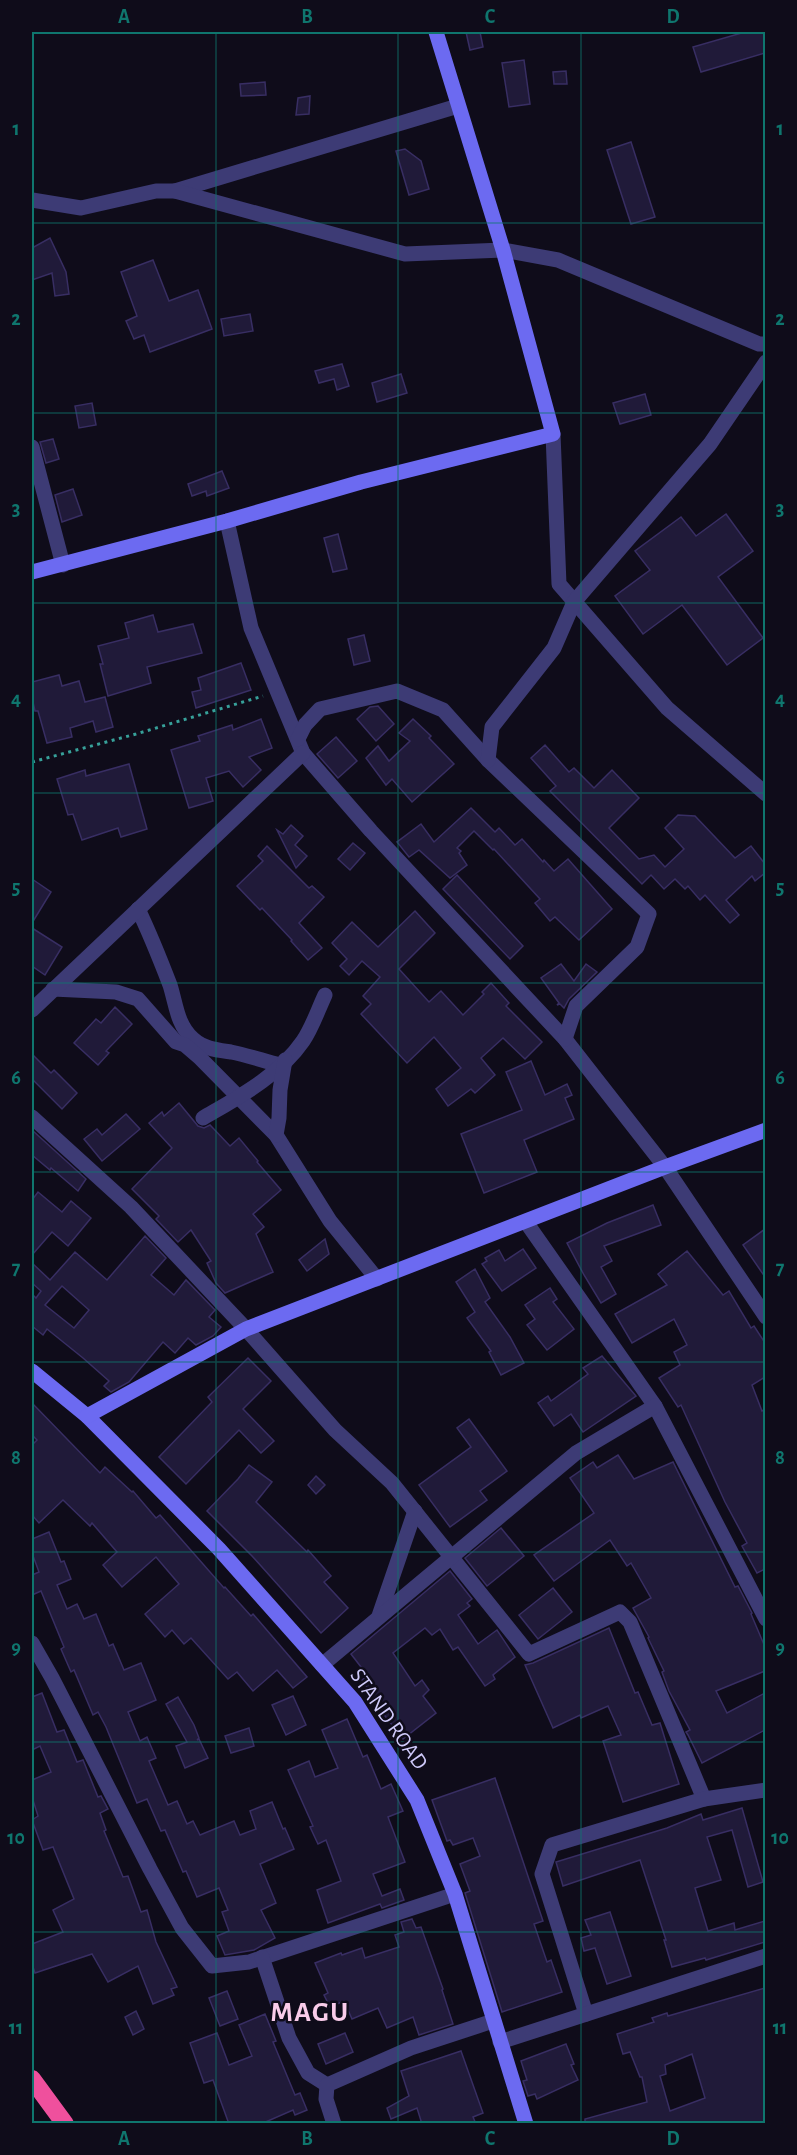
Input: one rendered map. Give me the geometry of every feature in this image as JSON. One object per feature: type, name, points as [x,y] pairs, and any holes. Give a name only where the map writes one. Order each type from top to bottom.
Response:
[{"type":"highway","points":[[32,2079],[65,2124]]},
{"type":"main road","points":[[32,572],[227,521],[361,482],[553,434],[503,250],[436,32]]},
{"type":"main road","points":[[87,1416],[246,1329],[765,1130]]},
{"type":"main road","name":"STAND ROAD","points":[[32,1371],[87,1416],[219,1549],[355,1702],[417,1800],[455,1894],[526,2124]]},
{"type":"street","points":[[175,191],[458,106]]},
{"type":"street","points":[[32,200],[81,208],[156,191],[175,191],[405,254],[503,250],[558,260],[759,344],[765,344]]},
{"type":"street","points":[[488,760],[492,727],[554,648],[574,602],[710,444],[765,362]]},
{"type":"street","points":[[553,434],[559,584],[667,708],[765,794]]},
{"type":"street","points":[[32,447],[63,565]]},
{"type":"street","points":[[227,521],[251,628],[300,746],[371,831],[565,1039],[664,1167],[765,1317]]},
{"type":"street","points":[[32,1009],[138,909],[300,746],[305,725],[320,709],[397,691],[443,710],[488,760],[649,914],[637,947],[576,1006],[565,1039]]},
{"type":"street","points":[[138,909],[151,935],[171,989],[178,1016],[184,1029],[193,1040],[216,1051],[283,1062]]},
{"type":"street","points":[[53,990],[116,992],[138,999],[176,1042],[185,1045],[199,1057],[276,1135],[330,1221],[377,1279]]},
{"type":"street","points":[[203,1118],[239,1097],[283,1062],[303,1041],[326,995]]},
{"type":"street","points":[[276,1135],[283,1062]]},
{"type":"street","points":[[32,1117],[130,1207],[246,1329],[335,1430],[392,1483],[529,1654],[620,1612],[630,1622],[704,1799]]},
{"type":"street","points":[[525,1222],[655,1406],[765,1619]]},
{"type":"street","points":[[322,1665],[576,1453],[655,1406]]},
{"type":"street","points":[[379,1617],[416,1511]]},
{"type":"street","points":[[32,1642],[182,1928],[212,1966],[249,1962],[455,1894]]},
{"type":"street","points":[[586,2014],[542,1874],[552,1845],[704,1799],[764,1793]]},
{"type":"street","points":[[500,2042],[765,1956]]},
{"type":"street","points":[[262,1957],[289,2038],[308,2073],[327,2085]]},
{"type":"street","points":[[327,2085],[411,2048],[493,2021]]},
{"type":"street","points":[[327,2085],[326,2099],[334,2124]]},
{"type":"path","points":[[32,762],[278,692]]},
{"type":"building","points":[[466,32],[480,32],[483,47],[470,50]]},
{"type":"building","points":[[745,32],[765,32],[765,53],[701,72],[693,47]]},
{"type":"building","points":[[524,60],[530,104],[509,107],[502,63]]},
{"type":"building","points":[[566,71],[567,84],[554,84],[553,72]]},
{"type":"building","points":[[265,82],[266,95],[241,96],[240,84]]},
{"type":"building","points":[[310,96],[309,114],[296,115],[298,98]]},
{"type":"building","points":[[631,142],[655,217],[631,224],[607,150]]},
{"type":"building","points":[[405,149],[421,161],[429,189],[409,195],[396,151]]},
{"type":"building","points":[[50,238],[66,272],[69,294],[55,296],[52,273],[32,280],[32,248]]},
{"type":"building","points":[[153,260],[169,301],[198,290],[212,329],[150,352],[144,335],[134,339],[126,321],[137,316],[121,272]]},
{"type":"building","points":[[250,314],[253,331],[224,336],[221,319]]},
{"type":"building","points":[[342,364],[349,386],[337,390],[334,379],[319,383],[315,371]]},
{"type":"building","points":[[401,374],[407,393],[377,402],[372,383]]},
{"type":"building","points":[[645,394],[651,415],[620,424],[613,403]]},
{"type":"building","points":[[92,403],[96,425],[79,428],[75,406]]},
{"type":"building","points":[[53,439],[59,459],[46,463],[40,442]]},
{"type":"building","points":[[222,471],[229,488],[207,496],[206,491],[192,496],[188,484]]},
{"type":"building","points":[[73,489],[82,515],[62,522],[55,495]]},
{"type":"building","points":[[726,514],[753,551],[718,577],[763,638],[727,665],[682,605],[643,634],[615,596],[650,570],[635,551],[681,517],[696,536]]},
{"type":"building","points":[[338,534],[347,569],[333,572],[324,538]]},
{"type":"building","points":[[153,615],[158,632],[193,624],[202,653],[147,667],[151,683],[108,696],[98,646],[129,638],[125,623]]},
{"type":"building","points":[[364,635],[370,661],[354,665],[348,639]]},
{"type":"building","points":[[241,663],[251,690],[196,708],[192,692],[201,690],[198,678]]},
{"type":"building","points":[[59,675],[62,686],[79,681],[85,702],[105,697],[113,727],[96,732],[93,721],[70,728],[72,737],[47,743],[38,711],[35,711],[32,682]]},
{"type":"building","points":[[378,706],[394,724],[376,741],[357,719],[370,707]]},
{"type":"building","points":[[261,719],[272,748],[249,757],[261,770],[243,787],[229,771],[206,778],[213,801],[189,808],[171,750],[200,741],[198,736],[232,725],[233,730]]},
{"type":"building","points":[[413,719],[431,736],[429,738],[454,764],[412,802],[392,779],[386,785],[366,758],[378,746],[389,761],[410,741],[399,733]]},
{"type":"building","points":[[336,737],[357,761],[338,778],[317,754]]},
{"type":"building","points":[[545,745],[569,772],[574,768],[594,788],[612,770],[639,798],[609,828],[639,859],[654,855],[665,867],[684,849],[665,828],[678,815],[695,816],[735,858],[751,846],[765,864],[765,873],[755,881],[752,876],[726,900],[739,915],[730,923],[705,895],[700,900],[688,886],[685,889],[675,879],[664,889],[651,875],[642,884],[550,791],[556,786],[531,758]]},
{"type":"building","points":[[129,764],[147,829],[121,837],[118,828],[82,840],[73,814],[68,815],[57,779],[85,770],[86,776]]},
{"type":"building","points":[[471,808],[495,832],[499,828],[515,845],[522,839],[554,871],[568,859],[612,909],[579,940],[555,917],[550,921],[535,903],[540,899],[494,849],[474,831],[457,848],[461,851],[459,853],[467,865],[450,878],[419,850],[409,857],[397,842],[421,824],[434,842]]},
{"type":"building","points":[[291,825],[303,836],[295,845],[307,856],[296,868],[277,830],[283,834]]},
{"type":"building","points":[[353,843],[365,853],[350,870],[338,859]]},
{"type":"building","points":[[267,846],[309,888],[312,886],[324,897],[299,923],[322,948],[308,960],[262,908],[260,910],[237,886],[263,861],[258,856]]},
{"type":"building","points":[[457,875],[523,946],[510,959],[443,889]]},
{"type":"building","points":[[32,879],[51,892],[32,923]]},
{"type":"building","points":[[415,911],[435,933],[399,969],[429,1002],[441,991],[463,1015],[484,994],[482,992],[491,983],[509,1003],[506,1006],[542,1042],[525,1059],[503,1038],[481,1058],[495,1075],[475,1093],[471,1089],[448,1106],[436,1089],[461,1068],[434,1037],[407,1063],[361,1014],[371,1004],[363,996],[380,977],[362,961],[349,975],[340,966],[347,959],[332,943],[352,922],[378,947]]},
{"type":"building","points":[[32,928],[62,947],[45,975],[32,966]]},
{"type":"building","points":[[561,964],[574,981],[586,964],[597,972],[569,999],[564,1008],[560,1004],[557,1005],[559,1003],[541,978]]},
{"type":"building","points":[[115,1007],[132,1024],[106,1051],[109,1053],[98,1065],[74,1043],[96,1019],[101,1023]]},
{"type":"building","points":[[32,1054],[51,1073],[54,1070],[77,1093],[62,1109],[32,1079]]},
{"type":"building","points":[[531,1061],[545,1095],[567,1084],[572,1095],[565,1098],[574,1119],[524,1140],[537,1172],[484,1193],[461,1134],[522,1110],[506,1072]]},
{"type":"building","points":[[179,1103],[198,1126],[204,1128],[210,1125],[230,1146],[239,1138],[281,1190],[253,1214],[264,1227],[256,1234],[273,1272],[225,1293],[216,1283],[207,1263],[211,1261],[191,1230],[178,1242],[156,1219],[159,1216],[132,1189],[172,1148],[149,1123],[162,1112],[164,1116]]},
{"type":"building","points":[[126,1114],[140,1129],[102,1161],[84,1139],[97,1129],[102,1135]]},
{"type":"building","points":[[32,1130],[86,1179],[78,1191],[32,1155]]},
{"type":"building","points":[[38,1192],[62,1212],[71,1201],[91,1218],[68,1246],[52,1232],[32,1255],[32,1200]]},
{"type":"building","points":[[653,1205],[661,1225],[604,1246],[612,1261],[601,1267],[616,1294],[601,1303],[567,1243],[607,1223]]},
{"type":"building","points":[[765,1229],[765,1277],[743,1245]]},
{"type":"building","points":[[145,1236],[166,1258],[151,1275],[174,1295],[186,1280],[215,1310],[209,1317],[221,1327],[213,1336],[196,1345],[188,1338],[175,1353],[163,1342],[129,1382],[111,1392],[104,1386],[109,1381],[83,1358],[47,1329],[43,1335],[32,1326],[32,1294],[36,1298],[41,1291],[32,1283],[32,1263],[50,1280],[75,1252],[107,1280]],"holes":[[[62,1286],[89,1310],[74,1328],[45,1305]]]},
{"type":"building","points":[[325,1239],[329,1254],[307,1271],[299,1260]]},
{"type":"building","points":[[523,1249],[536,1268],[502,1291],[482,1264],[487,1261],[485,1258],[499,1250],[505,1261]]},
{"type":"building","points":[[687,1251],[723,1295],[729,1291],[751,1328],[754,1326],[765,1343],[765,1377],[752,1385],[762,1411],[765,1409],[765,1569],[757,1573],[742,1546],[747,1543],[725,1502],[681,1405],[678,1407],[659,1378],[680,1365],[674,1352],[687,1345],[674,1319],[632,1343],[615,1314],[667,1285],[658,1274]]},
{"type":"building","points":[[475,1269],[490,1298],[485,1302],[510,1337],[524,1363],[501,1375],[489,1352],[491,1351],[467,1318],[475,1312],[456,1282]]},
{"type":"building","points":[[550,1288],[557,1299],[553,1302],[574,1329],[547,1350],[527,1325],[535,1319],[525,1305]]},
{"type":"building","points":[[602,1356],[636,1396],[583,1432],[571,1414],[554,1426],[538,1403],[548,1396],[551,1401],[588,1374],[583,1368]]},
{"type":"building","points":[[248,1358],[271,1381],[243,1409],[274,1441],[261,1453],[239,1430],[186,1484],[159,1457],[212,1402],[208,1397]]},
{"type":"building","points":[[32,1403],[100,1473],[105,1467],[133,1491],[156,1518],[160,1515],[224,1588],[251,1616],[253,1614],[307,1677],[293,1688],[277,1670],[253,1691],[237,1672],[228,1679],[191,1638],[184,1644],[172,1630],[165,1637],[145,1614],[179,1584],[156,1557],[122,1587],[103,1565],[117,1552],[92,1523],[90,1526],[63,1500],[39,1523],[32,1515],[32,1445],[37,1440],[32,1435]]},
{"type":"building","points":[[469,1419],[507,1471],[480,1491],[487,1500],[450,1527],[419,1485],[471,1447],[457,1428]]},
{"type":"building","points":[[618,1455],[634,1479],[673,1462],[735,1587],[738,1586],[752,1613],[765,1647],[765,1671],[716,1691],[727,1713],[765,1693],[765,1730],[702,1763],[686,1732],[690,1730],[669,1691],[662,1672],[664,1671],[649,1637],[633,1608],[651,1598],[631,1563],[627,1566],[610,1540],[554,1581],[534,1555],[594,1513],[570,1478],[593,1462],[597,1468]]},
{"type":"building","points":[[249,1465],[272,1482],[256,1502],[307,1552],[308,1550],[331,1576],[324,1582],[348,1608],[321,1633],[252,1556],[207,1511]]},
{"type":"building","points":[[316,1476],[325,1485],[316,1494],[308,1485]]},
{"type":"building","points":[[501,1528],[524,1556],[487,1586],[465,1558]]},
{"type":"building","points":[[49,1532],[61,1562],[64,1561],[71,1579],[57,1585],[67,1609],[77,1604],[84,1619],[96,1614],[109,1646],[113,1644],[124,1670],[141,1663],[156,1700],[128,1712],[140,1741],[147,1737],[156,1758],[149,1761],[168,1805],[177,1801],[187,1824],[193,1821],[200,1835],[234,1821],[240,1835],[256,1829],[250,1811],[272,1802],[283,1829],[285,1828],[294,1849],[260,1864],[276,1903],[261,1910],[275,1938],[254,1950],[225,1955],[217,1936],[229,1931],[222,1912],[228,1910],[219,1888],[197,1897],[186,1871],[183,1872],[165,1830],[161,1831],[147,1799],[137,1803],[106,1727],[98,1712],[93,1715],[74,1670],[71,1672],[61,1649],[64,1647],[41,1591],[32,1595],[32,1575],[39,1572],[32,1553],[32,1539]]},
{"type":"building","points":[[450,1571],[472,1599],[467,1603],[470,1606],[458,1615],[478,1644],[497,1630],[515,1657],[493,1675],[495,1679],[485,1686],[458,1647],[453,1650],[440,1629],[432,1635],[425,1628],[393,1653],[415,1686],[422,1680],[429,1690],[423,1696],[436,1713],[403,1739],[382,1712],[362,1680],[368,1676],[351,1654]]},
{"type":"building","points":[[553,1588],[572,1612],[538,1639],[519,1615]]},
{"type":"building","points":[[609,1628],[635,1693],[638,1692],[652,1725],[660,1723],[679,1784],[623,1802],[603,1741],[621,1735],[608,1706],[581,1718],[580,1715],[553,1728],[525,1665]]},
{"type":"building","points":[[42,1693],[57,1732],[64,1730],[77,1762],[83,1760],[98,1797],[101,1796],[108,1809],[100,1813],[106,1830],[104,1831],[123,1877],[128,1876],[141,1912],[147,1910],[156,1942],[177,1987],[171,1989],[174,1995],[153,2004],[138,1966],[108,1982],[92,1954],[35,1973],[32,1964],[32,1944],[63,1932],[53,1910],[74,1899],[53,1847],[43,1850],[32,1820],[38,1816],[32,1797],[32,1780],[51,1772],[40,1746],[32,1750],[32,1697]]},
{"type":"building","points":[[293,1696],[306,1725],[286,1735],[272,1705]]},
{"type":"building","points":[[178,1697],[194,1725],[199,1738],[197,1740],[199,1739],[208,1758],[185,1768],[176,1746],[187,1742],[166,1704]]},
{"type":"building","points":[[347,1719],[363,1757],[367,1755],[381,1789],[391,1784],[403,1811],[388,1817],[405,1862],[373,1874],[382,1896],[400,1889],[404,1900],[382,1908],[380,1904],[328,1923],[317,1890],[341,1881],[326,1840],[318,1844],[310,1827],[313,1826],[288,1770],[309,1761],[315,1777],[338,1768],[322,1730]]},
{"type":"building","points":[[249,1728],[254,1746],[231,1753],[225,1736]]},
{"type":"building","points":[[495,1778],[543,1921],[534,1924],[547,1962],[551,1960],[562,1992],[502,2012],[465,1893],[470,1891],[460,1864],[480,1856],[473,1838],[453,1845],[450,1840],[447,1841],[432,1800]]},
{"type":"building","points":[[742,1808],[763,1882],[748,1887],[732,1830],[707,1837],[721,1880],[695,1888],[708,1931],[734,1923],[735,1930],[765,1921],[765,1942],[706,1960],[705,1958],[672,1967],[664,1940],[666,1940],[640,1860],[563,1886],[556,1862],[667,1828],[701,1814],[703,1820]]},
{"type":"building","points":[[610,1912],[631,1976],[607,1984],[595,1948],[584,1951],[581,1938],[591,1935],[585,1920]]},
{"type":"building","points":[[412,1919],[416,1928],[421,1927],[453,2024],[419,2035],[413,2017],[387,2028],[378,2008],[352,2019],[344,2001],[330,2007],[324,1995],[328,1993],[315,1963],[362,1948],[365,1958],[399,1947],[395,1935],[404,1932],[401,1922]]},
{"type":"building","points":[[765,1988],[765,2124],[585,2124],[585,2119],[647,2102],[642,2077],[640,2077],[630,2052],[623,2054],[617,2034],[654,2022],[652,2018],[667,2013],[668,2016]],"holes":[[[692,2054],[705,2098],[670,2111],[660,2076],[666,2074],[665,2065]]]},
{"type":"building","points":[[227,1991],[238,2019],[220,2026],[209,1998]]},
{"type":"building","points":[[136,2011],[144,2029],[133,2035],[125,2017]]},
{"type":"building","points":[[265,2014],[276,2041],[273,2042],[295,2095],[300,2093],[307,2110],[295,2115],[293,2110],[261,2124],[229,2124],[213,2080],[204,2083],[190,2043],[217,2033],[229,2065],[252,2056],[239,2025]]},
{"type":"building","points":[[345,2033],[353,2052],[326,2064],[318,2044]]},
{"type":"building","points":[[566,2044],[574,2064],[571,2065],[578,2080],[537,2099],[535,2094],[528,2096],[523,2081],[527,2080],[521,2061]]},
{"type":"building","points":[[461,2051],[483,2113],[473,2117],[476,2124],[422,2124],[417,2108],[391,2119],[387,2108],[409,2096],[401,2071]]},
{"type":"district","name":"MAGU","points":[[310,2013]]}]
